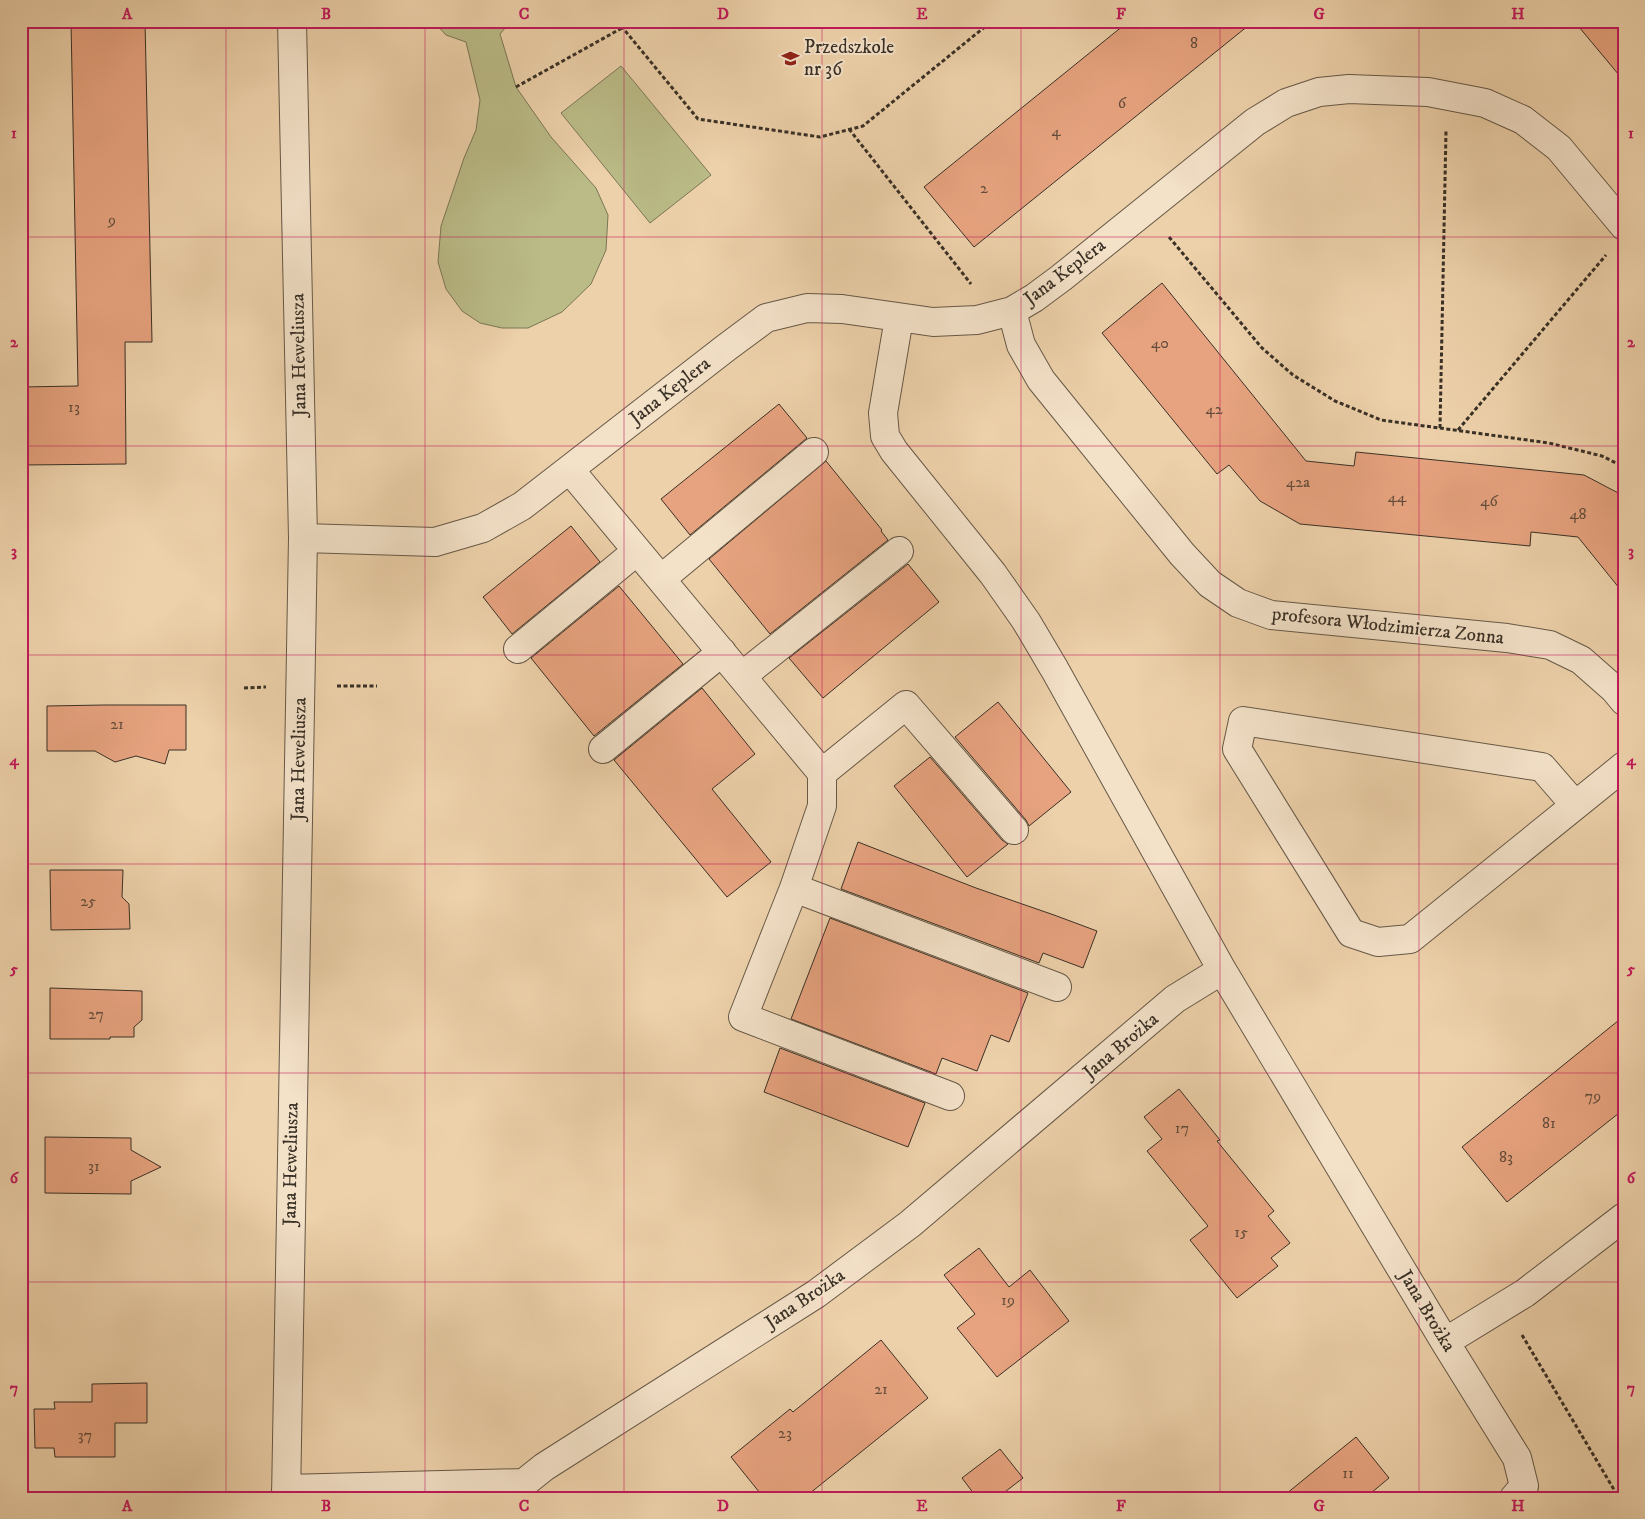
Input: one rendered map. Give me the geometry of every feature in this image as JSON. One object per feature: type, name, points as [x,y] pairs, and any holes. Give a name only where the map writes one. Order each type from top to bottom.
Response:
[{"type":"street","name":"Jana Heweliusza","points":[[286,1494],[303,538],[292,21]]},
{"type":"street","name":"Jana Keplera","points":[[303,538],[435,542],[483,528],[522,506],[766,318],[807,308],[842,309],[933,322],[978,320],[1012,311],[1054,283],[1255,122],[1286,103],[1319,92],[1349,89],[1428,92],[1485,103],[1523,120],[1559,148],[1617,238]]},
{"type":"street","name":"profesora Włodzimierza Zonna","points":[[1012,311],[1021,345],[1041,380],[1182,554],[1210,584],[1238,603],[1271,615],[1507,638],[1550,645],[1581,660],[1614,689],[1624,701]]},
{"type":"street","points":[[899,318],[883,413],[885,436],[894,451],[993,574],[1026,621],[1222,970]]},
{"type":"street","points":[[661,579],[814,452]]},
{"type":"street","points":[[570,470],[822,773],[822,806],[794,888],[743,1017],[950,1096]]},
{"type":"street","points":[[518,649],[638,551]]},
{"type":"street","points":[[742,676],[899,551]]},
{"type":"street","points":[[603,748],[722,652]]},
{"type":"street","points":[[822,773],[906,705],[1014,830]]},
{"type":"street","points":[[1575,804],[1542,767],[1243,721],[1237,749],[1351,933],[1378,942],[1410,939],[1624,766]]},
{"type":"street","points":[[794,888],[1057,987]]},
{"type":"street","name":"Jana Brożka","points":[[286,1494],[526,1490],[544,1467],[816,1294],[910,1224],[1176,999],[1222,970],[1445,1342],[1517,1458],[1524,1486],[1514,1498]]},
{"type":"street","points":[[1445,1342],[1542,1281],[1624,1217]]},
{"type":"path","points":[[617,21],[698,119],[820,137],[863,126],[992,21]]},
{"type":"path","points":[[516,87],[622,28]]},
{"type":"path","points":[[1440,428],[1446,96]]},
{"type":"path","points":[[849,129],[972,286]]},
{"type":"path","points":[[1146,209],[1262,348],[1293,375],[1335,401],[1381,420],[1549,444],[1602,456],[1623,466]]},
{"type":"path","points":[[1458,431],[1617,238]]},
{"type":"path","points":[[1505,1306],[1619,1498]]},
{"type":"green space","points":[[433,21],[511,21],[500,34],[516,87],[551,137],[596,188],[608,215],[606,250],[591,284],[562,312],[528,328],[502,328],[480,323],[462,311],[446,289],[438,262],[441,226],[464,158],[476,130],[480,100],[466,42],[446,35]]},
{"type":"green space","points":[[621,66],[711,175],[650,223],[561,113]]},
{"type":"building","points":[[71,21],[145,21],[152,342],[125,342],[126,464],[21,465],[21,387],[78,386]]},
{"type":"building","points":[[1129,21],[1254,21],[974,247],[924,187]]},
{"type":"building","points":[[1574,21],[1624,21],[1624,81]]},
{"type":"building","points":[[1162,283],[1306,461],[1354,466],[1356,452],[1584,475],[1624,496],[1624,594],[1578,537],[1531,532],[1530,546],[1300,524],[1260,501],[1229,465],[1217,474],[1102,333]]},
{"type":"building","points":[[779,404],[807,438],[690,535],[661,499]]},
{"type":"building","points":[[826,461],[888,540],[770,634],[709,559]]},
{"type":"building","points":[[571,526],[600,562],[512,634],[483,597]]},
{"type":"building","points":[[908,564],[939,602],[823,698],[789,658]]},
{"type":"building","points":[[619,586],[683,664],[594,736],[531,658]]},
{"type":"building","points":[[702,688],[755,754],[712,789],[771,862],[727,897],[614,760]]},
{"type":"building","points":[[998,702],[1071,792],[1029,826],[1026,820],[955,737]]},
{"type":"building","points":[[186,705],[186,750],[169,750],[165,764],[136,756],[115,762],[95,751],[47,751],[47,706]]},
{"type":"building","points":[[930,757],[1002,840],[1008,844],[967,877],[894,786]]},
{"type":"building","points":[[858,842],[976,888],[1097,931],[1083,968],[1043,953],[1039,963],[841,889]]},
{"type":"building","points":[[50,870],[123,870],[122,897],[129,904],[130,929],[51,930]]},
{"type":"building","points":[[830,918],[1028,993],[1009,1042],[991,1035],[977,1071],[942,1058],[936,1074],[791,1019]]},
{"type":"building","points":[[50,988],[142,991],[142,1020],[134,1027],[134,1037],[50,1039]]},
{"type":"building","points":[[1624,1016],[1624,1109],[1507,1202],[1462,1147]]},
{"type":"building","points":[[780,1048],[925,1103],[908,1147],[764,1092]]},
{"type":"building","points":[[1179,1089],[1220,1140],[1217,1141],[1274,1211],[1268,1216],[1290,1243],[1271,1258],[1278,1266],[1237,1298],[1190,1240],[1208,1226],[1147,1151],[1162,1139],[1144,1117]]},
{"type":"building","points":[[45,1137],[131,1138],[131,1150],[161,1167],[131,1181],[131,1194],[45,1193]]},
{"type":"building","points":[[979,1248],[1009,1287],[1030,1270],[1069,1321],[997,1377],[957,1328],[975,1314],[944,1275]]},
{"type":"building","points":[[881,1340],[928,1398],[804,1498],[764,1498],[731,1457],[790,1409],[793,1412]]},
{"type":"building","points":[[147,1383],[147,1423],[115,1423],[115,1457],[55,1457],[54,1448],[35,1448],[34,1409],[55,1409],[54,1402],[92,1402],[92,1384]]},
{"type":"building","points":[[1356,1437],[1389,1478],[1365,1498],[1281,1498]]},
{"type":"building","points":[[1000,1449],[1023,1478],[997,1498],[977,1498],[962,1478]]},
{"type":"place","name":"Przedszkole nr 36","points":[[790,58]]}]
